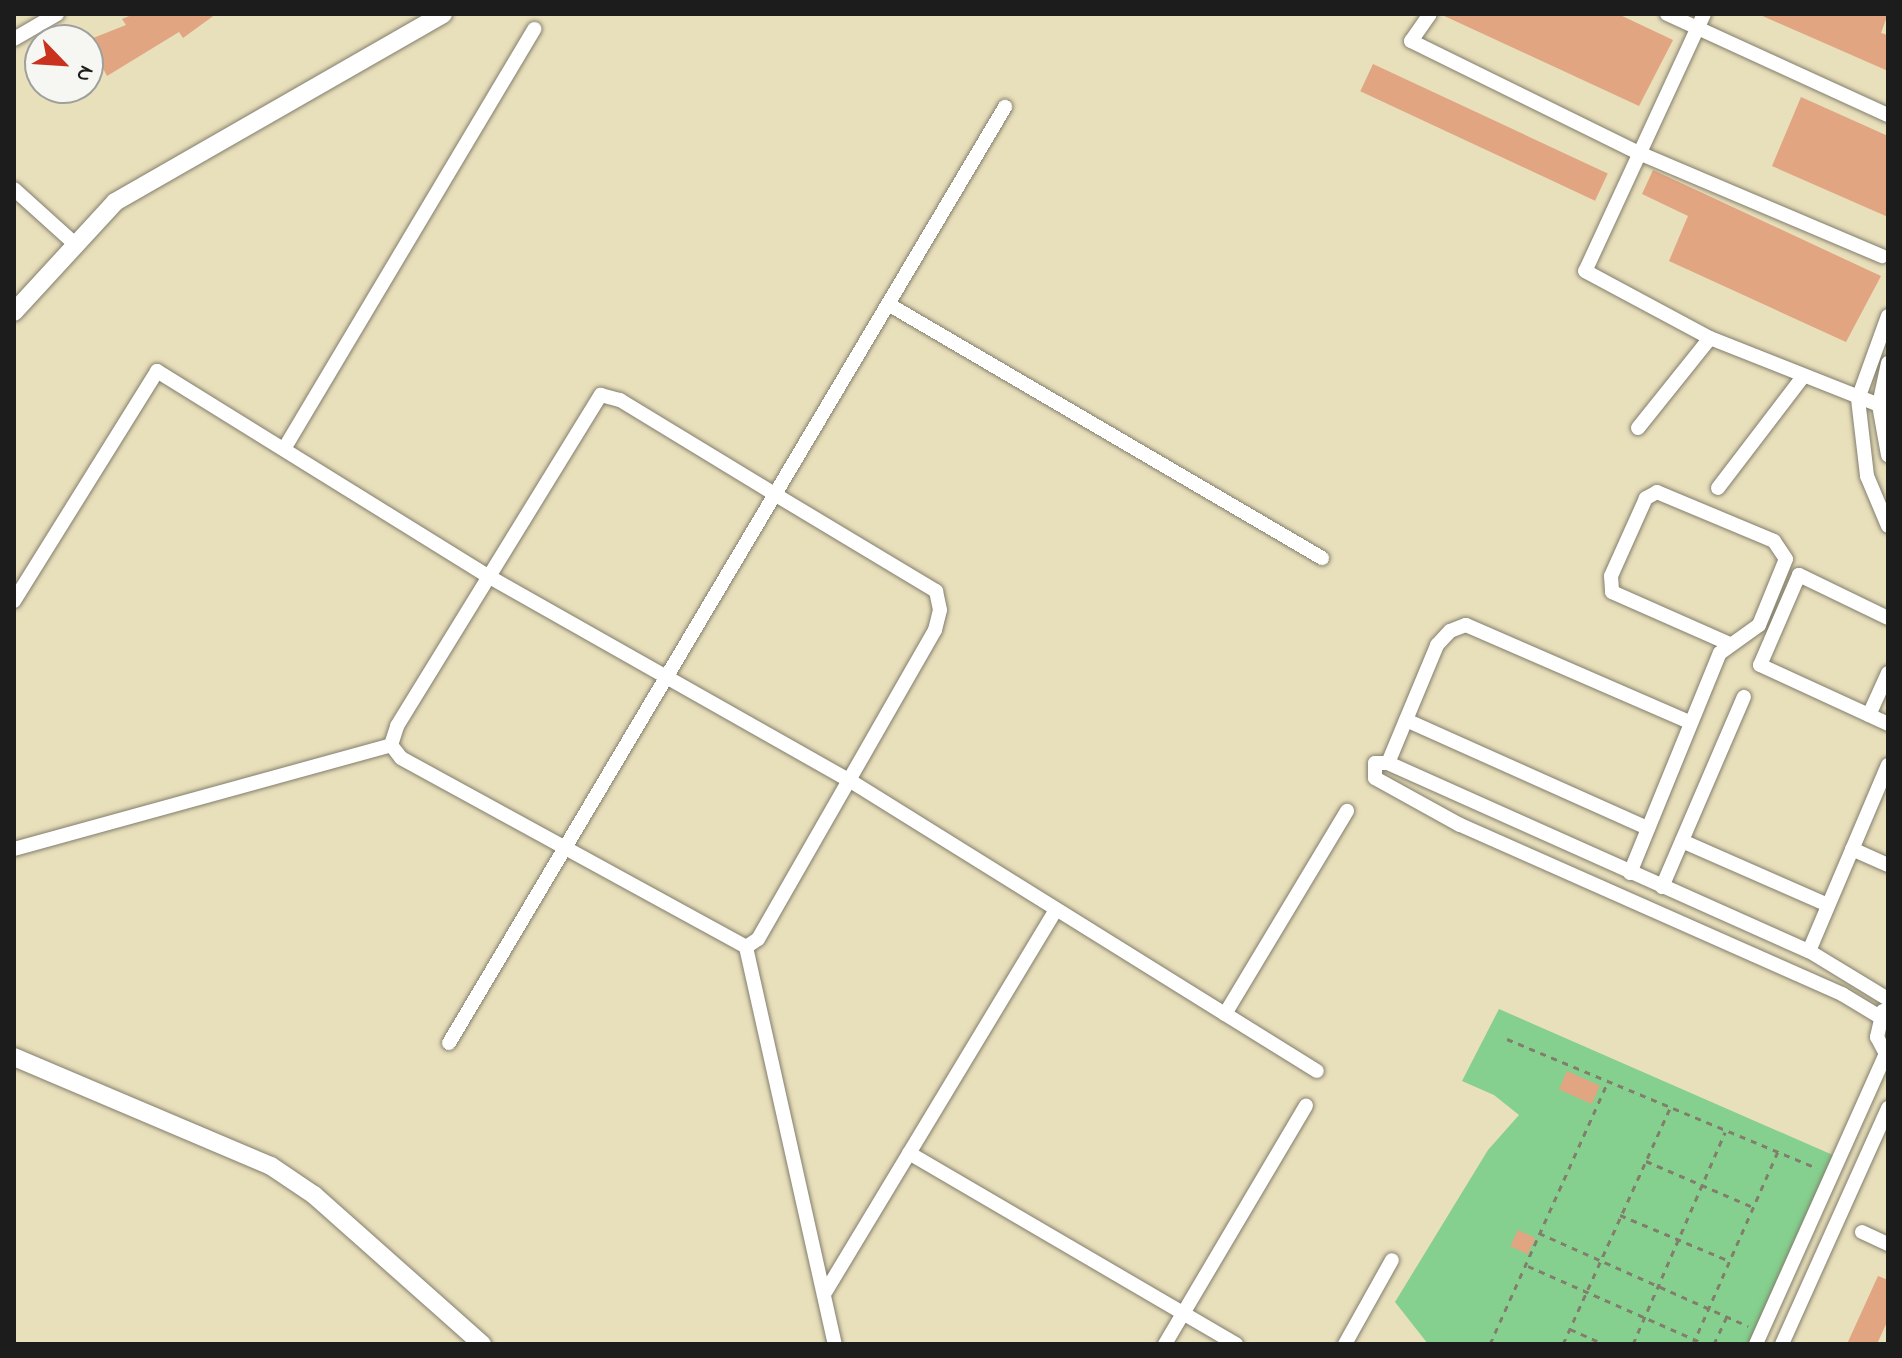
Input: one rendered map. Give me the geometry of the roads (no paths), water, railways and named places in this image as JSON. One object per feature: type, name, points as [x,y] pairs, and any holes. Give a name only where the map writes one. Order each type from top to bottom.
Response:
[{"type":"street","points":[[14,39],[57,14]]},
{"type":"street","points":[[14,312],[115,202],[443,14]]},
{"type":"street","points":[[1430,14],[1411,41],[1639,153],[1882,256]]},
{"type":"street","points":[[1667,14],[1701,21],[1888,115]]},
{"type":"street","points":[[1701,21],[1585,271],[1710,338],[1802,378],[1879,405]]},
{"type":"street","points":[[284,449],[534,29]]},
{"type":"street","points":[[449,1043],[1005,107]]},
{"type":"street","points":[[14,189],[76,245]]},
{"type":"street","points":[[888,304],[1322,558]]},
{"type":"street","points":[[1888,316],[1858,399],[1867,476],[1888,526]]},
{"type":"street","points":[[1638,428],[1710,338]]},
{"type":"street","points":[[1888,363],[1879,405],[1888,455]]},
{"type":"street","points":[[14,601],[157,371],[488,576],[849,780],[1317,1071]]},
{"type":"street","points":[[1718,488],[1802,378]]},
{"type":"street","points":[[391,745],[397,726],[601,395],[620,400],[936,591],[940,610],[935,630],[758,939],[746,947]]},
{"type":"street","points":[[1632,901],[1648,828],[1720,653],[1759,625],[1786,559],[1783,548],[1657,492],[1646,498],[1634,524],[1611,576],[1612,592],[1730,644]]},
{"type":"street","points":[[1888,618],[1799,575],[1760,665],[1888,724]]},
{"type":"street","points":[[1388,763],[1437,645],[1450,631],[1466,625],[1691,723]]},
{"type":"street","points":[[1869,715],[1888,673]]},
{"type":"street","points":[[1662,887],[1744,697]]},
{"type":"street","points":[[1406,720],[1648,828]]},
{"type":"street","points":[[14,849],[391,745]]},
{"type":"street","points":[[391,745],[401,758],[746,947],[826,1291],[835,1344]]},
{"type":"street","points":[[1759,1338],[1886,1056],[1877,1037],[1884,1011],[1632,901],[1389,787],[1372,772],[1375,763],[1388,763],[1809,951],[1888,999]]},
{"type":"street","points":[[1809,951],[1888,765]]},
{"type":"street","points":[[1225,1014],[1347,811]]},
{"type":"street","points":[[1682,841],[1828,905]]},
{"type":"street","points":[[1852,849],[1888,865]]},
{"type":"street","points":[[826,1291],[1056,910]]},
{"type":"street","points":[[14,1057],[271,1166],[314,1195],[482,1344]]},
{"type":"street","points":[[1165,1344],[1306,1106]]},
{"type":"street","points":[[1782,1344],[1888,1108]]},
{"type":"street","points":[[909,1153],[1236,1344]]},
{"type":"street","points":[[1862,1232],[1888,1244]]},
{"type":"street","points":[[1345,1344],[1392,1260]]}]
